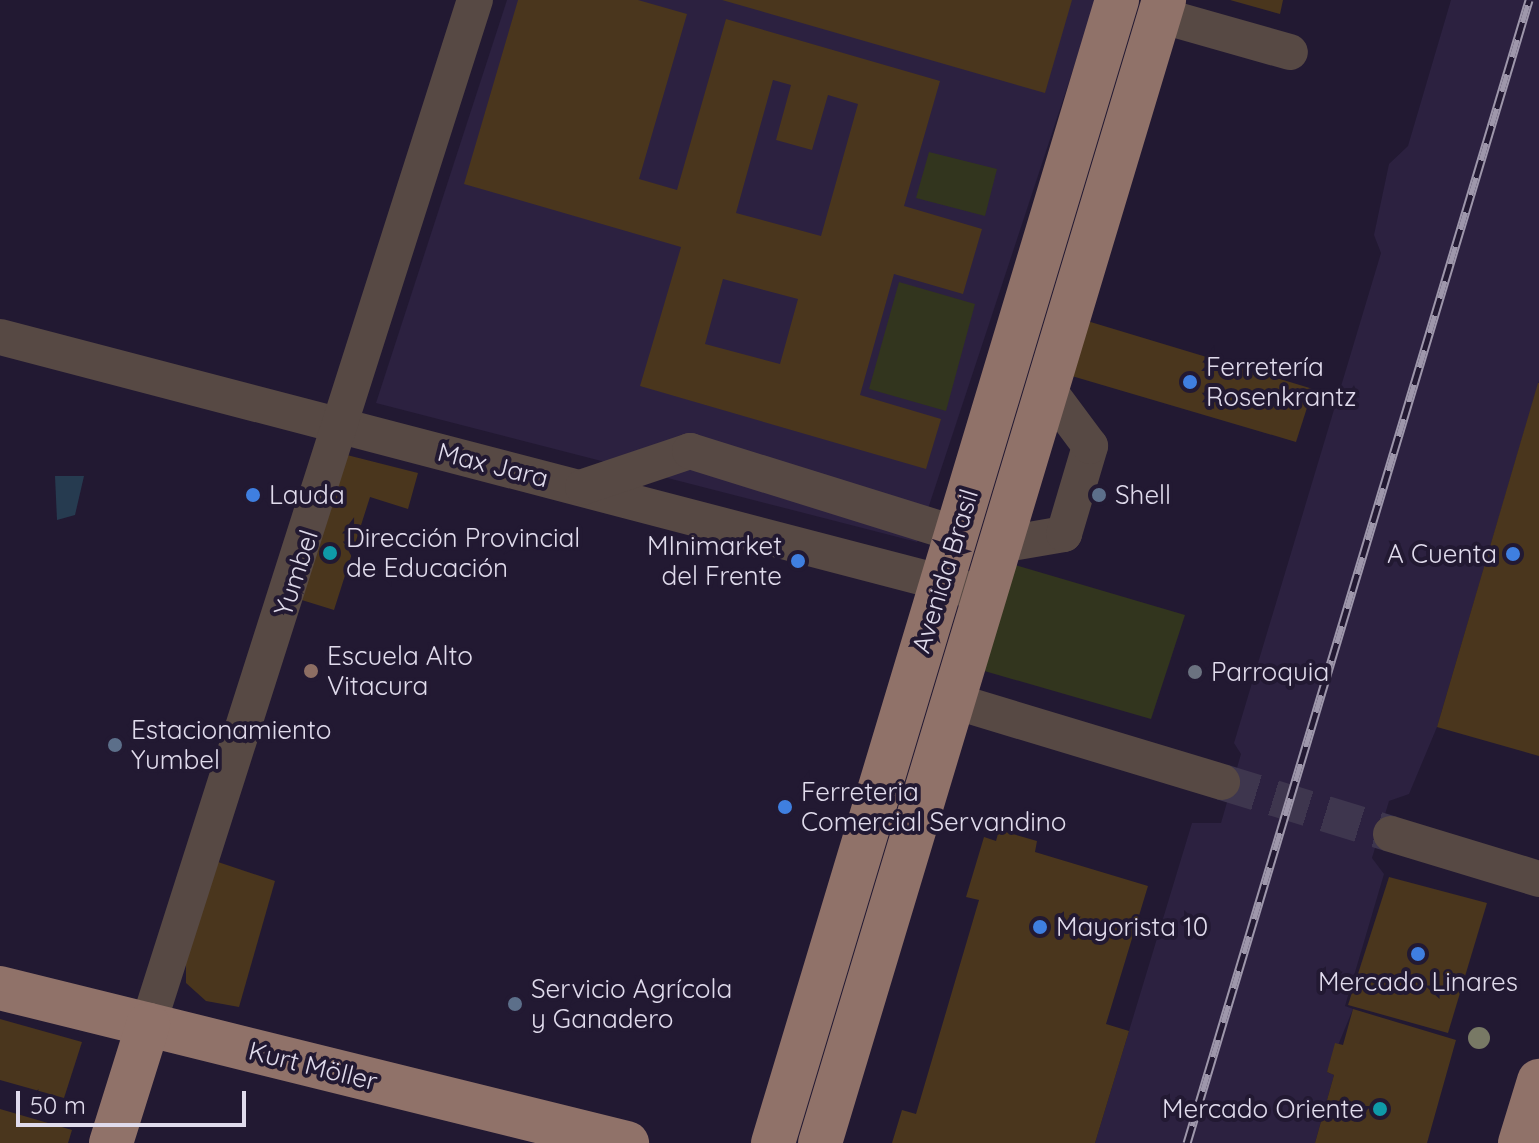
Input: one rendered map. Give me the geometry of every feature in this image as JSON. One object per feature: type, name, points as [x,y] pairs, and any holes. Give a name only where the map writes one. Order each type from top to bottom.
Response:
[{"type":"main road","name":"Avenida Brasil","points":[[773,1143],[1117,0]]},
{"type":"main road","name":"Avenida Brasil","points":[[820,1143],[1162,8]]},
{"type":"main road","name":"Kurt Möller","points":[[0,988],[627,1143]]},
{"type":"main road","name":"Yumbel","points":[[111,1143],[148,1025]]},
{"type":"main road","points":[[1520,1143],[1539,1081]]},
{"type":"street","name":"Yumbel","points":[[148,1025],[344,427],[475,0]]},
{"type":"street","points":[[1162,8],[1290,52]]},
{"type":"street","name":"Max Jara","points":[[0,337],[943,580],[985,594]]},
{"type":"street","points":[[1000,545],[1064,534],[1090,446],[1047,388]]},
{"type":"street","points":[[583,487],[690,451],[956,534]]},
{"type":"street","points":[[954,701],[1222,782]]},
{"type":"street","points":[[1391,834],[1539,879]]},
{"type":"shaded area","points":[[507,0],[1096,0],[917,542],[376,403]]},
{"type":"shaded area","points":[[1451,0],[1539,0],[1539,381],[1437,727],[1409,794],[1389,801],[1372,858],[1384,874],[1345,1006],[1353,1009],[1327,1072],[1334,1075],[1315,1143],[1095,1143],[1192,823],[1221,823],[1241,754],[1234,743],[1381,253],[1374,235],[1389,164],[1408,146]]},
{"type":"green space","points":[[929,152],[997,169],[985,216],[916,198]]},
{"type":"green space","points":[[899,282],[975,304],[946,411],[869,389]]},
{"type":"green space","points":[[1005,562],[1185,615],[1151,719],[974,668]]},
{"type":"water","points":[[55,476],[84,476],[75,515],[57,520]]},
{"type":"building","points":[[518,0],[638,0],[687,14],[639,179],[677,190],[726,19],[940,81],[904,206],[982,229],[963,294],[894,274],[860,395],[941,419],[926,469],[640,386],[681,247],[464,184]],"holes":[[[773,80],[791,85],[776,140],[812,150],[828,95],[858,104],[821,236],[736,213]],[[723,279],[798,299],[780,364],[705,344]]]},
{"type":"building","points":[[722,0],[1072,0],[1045,93]]},
{"type":"building","points":[[1230,0],[1283,0],[1280,14]]},
{"type":"building","name":"Ferretería Rosenkrantz","points":[[1084,320],[1313,389],[1296,442],[1065,374]]},
{"type":"building","name":"A Cuenta","points":[[1539,383],[1539,756],[1437,727]]},
{"type":"building","name":"Dirección Provincial de Educación","points":[[339,453],[418,473],[408,509],[370,497],[334,610],[292,597]]},
{"type":"building","points":[[999,830],[1037,841],[1035,852],[1148,886],[1106,1024],[1129,1031],[1095,1143],[892,1143],[902,1110],[916,1114],[979,900],[966,897],[984,837],[996,841]]},
{"type":"building","points":[[215,861],[275,881],[239,1007],[206,1001],[186,983],[186,952]]},
{"type":"building","name":"Mercado Linares","points":[[1389,877],[1487,903],[1448,1033],[1348,1005]]},
{"type":"building","name":"Mercado Oriente","points":[[1353,1009],[1456,1040],[1427,1143],[1315,1143],[1334,1075],[1327,1072],[1335,1043],[1343,1045]]},
{"type":"building","points":[[0,1019],[82,1042],[64,1098],[0,1080]]},
{"type":"building","points":[[0,1109],[72,1130],[68,1143],[0,1143]]},
{"type":"tunnel","points":[[1222,782],[1391,834]]},
{"type":"railway","points":[[1187,1143],[1529,0]]},
{"type":"place","name":"Ferretería Rosenkrantz","points":[[1190,382]]},
{"type":"place","name":"Lauda","points":[[253,495]]},
{"type":"place","name":"Shell","points":[[1099,495]]},
{"type":"place","name":"Dirección Provincial de Educación","points":[[330,553]]},
{"type":"place","name":"A Cuenta","points":[[1513,554]]},
{"type":"place","name":"MInimarket del Frente","points":[[798,561]]},
{"type":"place","name":"Escuela Alto Vitacura","points":[[311,671]]},
{"type":"place","name":"Parroquia","points":[[1195,672]]},
{"type":"place","name":"Estacionamiento Yumbel","points":[[115,745]]},
{"type":"place","name":"Ferreteria Comercial Servandino","points":[[785,807]]},
{"type":"place","name":"Mayorista 10","points":[[1040,927]]},
{"type":"place","name":"Mercado Linares","points":[[1418,954]]},
{"type":"place","name":"Servicio Agrícola y Ganadero","points":[[515,1004]]},
{"type":"place","name":"Mercado Oriente","points":[[1380,1109]]}]
